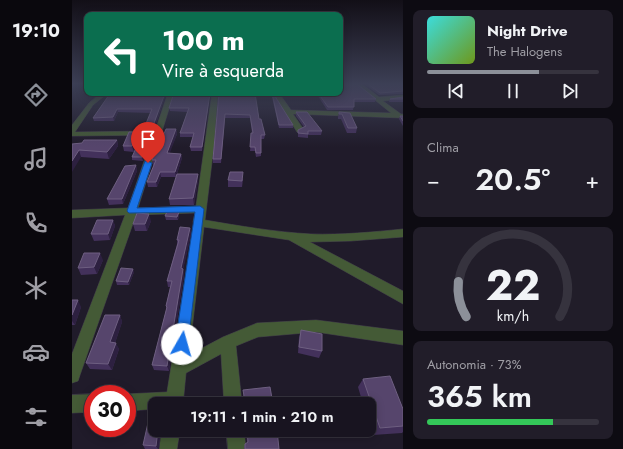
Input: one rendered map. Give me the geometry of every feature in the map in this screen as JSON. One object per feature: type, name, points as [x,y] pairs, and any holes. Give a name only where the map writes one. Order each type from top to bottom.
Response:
[{"type":"street","points":[[72,130],[90,105]]},
{"type":"street","points":[[72,375],[132,211],[167,105]]},
{"type":"street","points":[[175,397],[198,222],[210,145],[214,105]]},
{"type":"street","points":[[284,105],[300,130]]},
{"type":"street","points":[[385,105],[401,116]]},
{"type":"street","points":[[289,112],[401,116]]},
{"type":"street","points":[[72,134],[158,133]]},
{"type":"street","points":[[72,214],[200,209]]},
{"type":"street","points":[[198,222],[289,236],[336,238],[403,232]]},
{"type":"street","points":[[289,236],[336,260],[403,298]]},
{"type":"street","points":[[179,368],[228,342],[257,330],[316,326],[403,338]]},
{"type":"street","points":[[228,342],[232,397]]},
{"type":"street","points":[[136,402],[148,402]]},
{"type":"street","points":[[72,404],[84,403]]},
{"type":"street","points":[[168,449],[169,437]]},
{"type":"street","points":[[236,437],[237,449]]},
{"type":"building","points":[[102,105],[161,105],[153,126],[145,126],[152,109],[117,109],[113,117],[93,118]]},
{"type":"building","points":[[170,105],[208,105],[202,147],[190,147],[194,133],[180,133],[189,108],[169,108]]},
{"type":"building","points":[[218,105],[257,105],[259,119],[261,119],[265,135],[261,135],[261,153],[256,153],[255,147],[250,147],[251,133],[253,133],[250,115],[225,114],[221,159],[213,159]]},
{"type":"building","points":[[275,105],[280,105],[293,125],[279,125]]},
{"type":"building","points":[[327,105],[354,105],[354,107],[328,107]]},
{"type":"building","points":[[296,112],[307,112],[322,131],[308,131],[308,134],[298,133],[298,130],[306,126]]},
{"type":"building","points":[[339,112],[350,113],[357,128],[348,128],[342,114],[339,114]]},
{"type":"building","points":[[166,129],[176,129],[167,153],[181,154],[175,172],[160,172],[156,182],[147,182],[156,160],[152,160],[156,148],[158,148]]},
{"type":"building","points":[[129,132],[137,132],[132,146],[123,146]]},
{"type":"building","points":[[84,140],[117,140],[107,152],[79,150],[72,161],[72,144],[82,143]]},
{"type":"building","points":[[136,148],[145,149],[142,157],[132,157]]},
{"type":"building","points":[[136,165],[122,199],[107,199],[125,166]]},
{"type":"building","points":[[230,172],[243,172],[242,181],[228,180]]},
{"type":"building","points":[[177,174],[198,174],[193,198],[169,199]]},
{"type":"building","points":[[167,212],[179,212],[177,217],[165,216]]},
{"type":"building","points":[[137,213],[149,214],[145,224],[133,224]]},
{"type":"building","points":[[97,220],[113,220],[108,234],[91,234]]},
{"type":"building","points":[[180,227],[190,228],[181,268],[183,269],[167,366],[152,365],[167,307],[172,281],[167,281],[179,240],[177,240]]},
{"type":"building","points":[[84,253],[100,253],[94,267],[78,268]]},
{"type":"building","points":[[121,268],[133,269],[128,282],[116,281]]},
{"type":"building","points":[[72,300],[78,300],[72,315]]},
{"type":"building","points":[[105,315],[120,315],[110,342],[116,343],[108,364],[86,363]]},
{"type":"building","points":[[301,330],[322,334],[322,351],[299,347]]},
{"type":"building","points":[[390,376],[403,409],[403,426],[380,428],[376,416],[376,397],[369,397],[363,379]]},
{"type":"building","points":[[270,387],[272,397],[241,397],[244,396],[243,390]]},
{"type":"building","points":[[148,423],[148,437],[157,437],[156,446],[143,445]]},
{"type":"building","points":[[248,437],[278,437],[279,449],[245,449],[245,444],[248,442]]},
{"type":"route","points":[[148,163],[132,211],[200,209],[182,344]]}]
